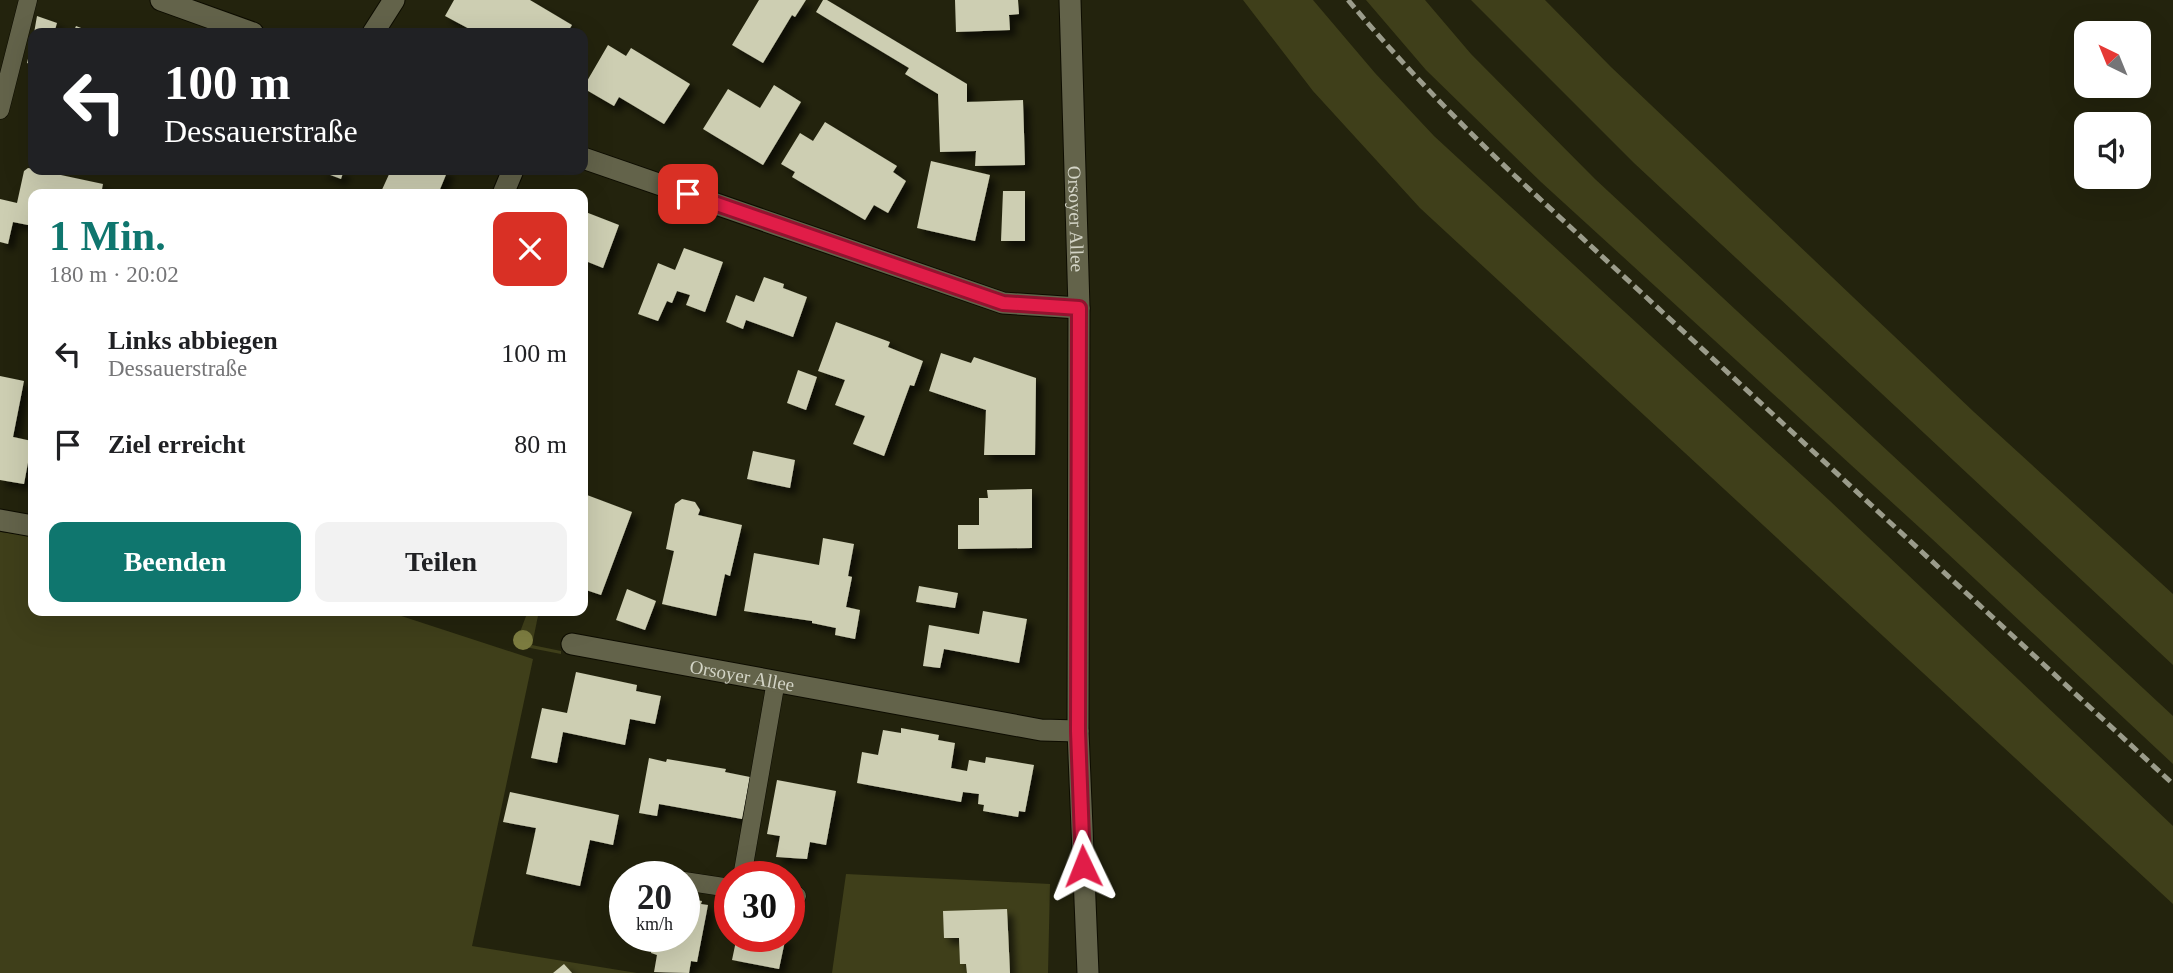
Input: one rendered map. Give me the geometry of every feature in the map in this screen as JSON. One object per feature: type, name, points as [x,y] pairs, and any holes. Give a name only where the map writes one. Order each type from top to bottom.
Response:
[{"type":"street","points":[[161,0],[239,28]]},
{"type":"street","points":[[376,28],[394,0]]},
{"type":"street","name":"Orsoyer Allee","points":[[1070,0],[1079,308],[1078,731],[1087,973]]},
{"type":"street","points":[[588,160],[1003,303],[1079,308]]},
{"type":"street","points":[[0,520],[28,525]]},
{"type":"street","name":"Orsoyer Allee","points":[[572,644],[1041,730],[1078,731]]},
{"type":"lane","points":[[0,110],[28,0]]},
{"type":"lane","points":[[745,861],[776,681]]},
{"type":"shaded area","points":[[1243,0],[1313,0],[1375,73],[1434,136],[1830,501],[2173,826],[2173,904],[1420,208],[1313,91]]},
{"type":"shaded area","points":[[1366,0],[1425,0],[1471,54],[1595,179],[2173,716],[2173,764],[1931,538],[1541,182],[1426,70]]},
{"type":"shaded area","points":[[1471,0],[1545,0],[1611,67],[1974,412],[2173,594],[2173,665],[1634,163]]},
{"type":"shaded area","points":[[0,532],[28,535],[28,616],[401,616],[533,659],[472,946],[637,973],[0,973]]},
{"type":"shaded area","points":[[526,616],[538,616],[532,645],[561,651],[561,654],[515,645]]},
{"type":"shaded area","points":[[846,874],[1050,884],[1048,973],[832,973]]},
{"type":"building","points":[[454,0],[530,0],[572,25],[570,28],[468,28],[445,16]]},
{"type":"building","points":[[759,0],[806,0],[795,17],[792,15],[763,63],[732,45]]},
{"type":"building","points":[[823,0],[967,84],[967,102],[1023,100],[1025,165],[975,166],[976,151],[940,152],[938,94],[905,74],[909,68],[816,12]]},
{"type":"building","points":[[955,0],[1018,0],[1019,14],[1009,15],[1010,30],[956,32]]},
{"type":"building","points":[[37,16],[57,23],[56,28],[35,28]]},
{"type":"building","points":[[608,45],[626,56],[631,48],[690,84],[664,124],[619,97],[614,106],[588,91],[588,79]]},
{"type":"building","points":[[774,85],[801,102],[763,165],[703,129],[728,89],[760,108]]},
{"type":"building","points":[[825,122],[897,166],[893,172],[906,181],[888,213],[874,205],[865,220],[792,177],[795,172],[781,164],[800,133],[813,141]]},
{"type":"building","points":[[931,161],[990,175],[975,241],[917,228]]},
{"type":"building","points":[[28,168],[28,175],[61,175],[103,184],[102,189],[28,189],[28,225],[13,222],[8,244],[0,242],[0,199],[17,203],[24,171]]},
{"type":"building","points":[[389,175],[446,175],[440,189],[382,189]]},
{"type":"building","points":[[1003,191],[1025,191],[1025,241],[1001,241]]},
{"type":"building","points":[[588,213],[619,225],[603,268],[588,262]]},
{"type":"building","points":[[684,248],[723,262],[705,312],[686,305],[690,295],[677,291],[672,303],[667,301],[658,321],[638,314],[658,263],[675,270]]},
{"type":"building","points":[[764,277],[807,297],[793,337],[746,320],[743,329],[726,322],[736,295],[754,302]]},
{"type":"building","points":[[836,322],[890,342],[888,347],[923,361],[914,386],[910,385],[884,456],[853,444],[865,416],[835,405],[845,380],[818,371]]},
{"type":"building","points":[[941,353],[971,363],[974,357],[1036,378],[1035,455],[984,455],[986,410],[929,391]]},
{"type":"building","points":[[798,370],[817,377],[806,410],[787,403]]},
{"type":"building","points":[[0,376],[24,381],[13,437],[28,440],[28,462],[24,484],[0,480]]},
{"type":"building","points":[[753,451],[795,460],[790,488],[747,479]]},
{"type":"building","points":[[1032,489],[1032,548],[958,549],[958,525],[979,525],[979,498],[988,498],[987,490]]},
{"type":"building","points":[[588,495],[632,512],[601,595],[588,591]]},
{"type":"building","points":[[682,499],[695,502],[700,510],[698,515],[742,525],[730,576],[725,574],[716,616],[662,604],[674,551],[666,549],[675,504]]},
{"type":"building","points":[[823,538],[854,544],[848,576],[852,577],[846,607],[860,610],[855,639],[835,635],[836,628],[812,621],[744,611],[754,553],[819,565]]},
{"type":"building","points":[[919,586],[958,593],[955,608],[916,602]]},
{"type":"building","points":[[627,589],[656,601],[645,630],[616,620]]},
{"type":"building","points":[[983,611],[1027,619],[1019,663],[944,649],[940,668],[923,666],[929,625],[979,634]]},
{"type":"building","points":[[576,672],[637,685],[636,691],[661,696],[655,724],[630,719],[625,745],[563,732],[557,763],[531,758],[542,708],[567,713]]},
{"type":"building","points":[[901,728],[939,735],[938,740],[955,743],[951,768],[967,771],[969,760],[985,763],[986,757],[1034,765],[1025,812],[1019,811],[1018,817],[983,811],[984,805],[978,804],[979,794],[963,792],[961,802],[857,783],[862,752],[878,755],[883,730],[901,733]]},
{"type":"building","points":[[649,758],[726,769],[725,772],[750,777],[742,819],[659,804],[657,816],[639,813]]},
{"type":"building","points":[[777,780],[836,791],[826,845],[810,842],[807,859],[776,857],[780,836],[767,834]]},
{"type":"building","points":[[510,792],[619,815],[613,845],[590,840],[580,886],[526,874],[536,828],[503,822]]},
{"type":"building","points":[[700,901],[701,904],[708,905],[700,946]]},
{"type":"building","points":[[1007,909],[1010,973],[967,973],[966,964],[960,964],[959,938],[944,938],[943,911]]},
{"type":"building","points":[[699,952],[697,962],[691,961],[689,973],[654,972],[657,955],[651,953]]},
{"type":"building","points":[[734,952],[783,952],[779,969],[732,960]]},
{"type":"building","points":[[564,964],[572,973],[553,973]]},
{"type":"railway","points":[[1348,0],[1428,90],[1514,175],[2173,784]]},
{"type":"route","points":[[688,194],[1003,303],[1079,308],[1078,731],[1083,866]]}]
